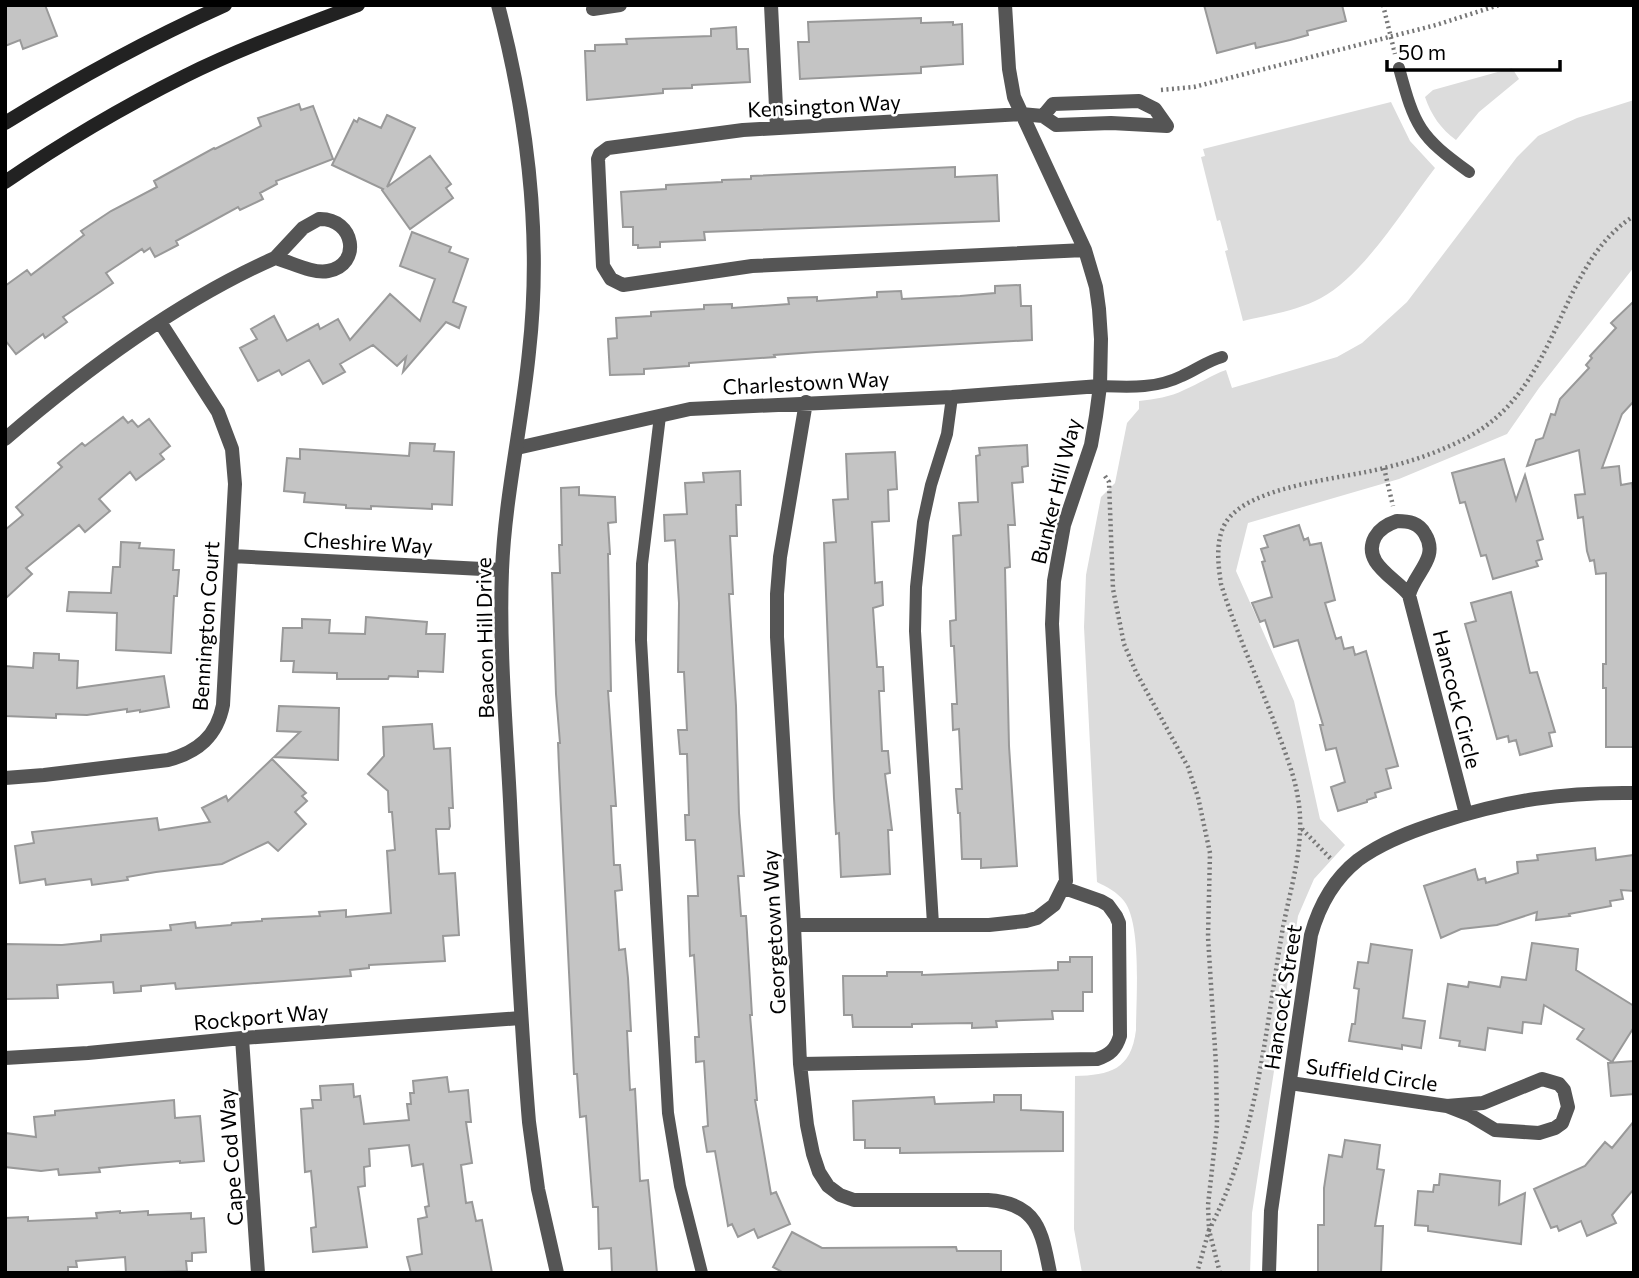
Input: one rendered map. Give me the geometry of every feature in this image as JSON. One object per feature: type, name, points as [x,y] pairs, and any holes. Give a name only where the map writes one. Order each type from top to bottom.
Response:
[{"type":"main road","points":[[5,123],[112,61],[225,5]]},
{"type":"main road","points":[[7,177],[185,76],[276,35],[358,5]]},
{"type":"street","name":"Beacon Hill Drive","points":[[498,5],[519,94],[532,236],[530,349],[506,519],[502,570],[503,665],[528,1122],[556,1273]]},
{"type":"street","points":[[593,9],[620,5]]},
{"type":"street","points":[[771,5],[777,128]]},
{"type":"street","name":"Bunker Hill Way","points":[[1005,5],[1010,76],[1021,114],[1085,250],[1100,309],[1100,387],[1091,444],[1064,525],[1054,581],[1052,624],[1067,871],[1065,888]]},
{"type":"street","name":"Kensington Way","points":[[1043,116],[1053,104],[1139,101],[1155,109],[1167,126],[1111,122],[1056,125],[1043,116],[1021,114],[777,128],[608,148],[598,159],[601,259],[611,279],[623,285],[752,266],[1085,250]]},
{"type":"street","points":[[5,439],[83,377],[160,322],[214,288],[275,258],[291,244],[303,228],[319,219],[336,222],[348,233],[350,250],[335,269],[319,271],[275,258]]},
{"type":"street","name":"Bennington Court","points":[[5,778],[168,760],[193,751],[209,737],[219,723],[223,705],[235,467],[229,437],[208,395],[160,322]]},
{"type":"street","name":"Charlestown Way","points":[[517,448],[690,409],[1100,387]]},
{"type":"street","name":"Georgetown Way","points":[[806,402],[780,557],[777,637],[800,1064],[813,1153],[819,1172],[834,1191],[855,1200],[988,1200],[1017,1205],[1026,1210],[1041,1232],[1050,1273]]},
{"type":"street","points":[[1397,521],[1416,524],[1423,530],[1430,545],[1428,561],[1409,595],[1373,558],[1373,541],[1377,534],[1383,527],[1397,521]]},
{"type":"street","name":"Cheshire Way","points":[[232,556],[502,570]]},
{"type":"street","name":"Hancock Circle","points":[[1409,595],[1466,814]]},
{"type":"street","name":"Hancock Street","points":[[1269,1273],[1271,1211],[1311,935],[1326,896],[1357,861],[1370,852],[1421,829],[1508,802],[1558,795],[1634,793]]},
{"type":"street","points":[[794,925],[989,925],[1026,921],[1037,918],[1054,905],[1065,888],[1108,905],[1119,923],[1120,1036],[1111,1053],[1097,1059],[800,1064]]},
{"type":"street","name":"Rockport Way","points":[[5,1058],[521,1018]]},
{"type":"street","name":"Cape Cod Way","points":[[242,1038],[258,1273]]},
{"type":"street","name":"Suffield Circle","points":[[1290,1083],[1447,1106],[1470,1115],[1495,1130],[1548,1132],[1562,1123],[1569,1107],[1564,1090],[1559,1084],[1542,1079],[1483,1103],[1447,1106]]},
{"type":"lane","points":[[1399,68],[1412,113],[1421,130],[1435,146],[1469,172]]},
{"type":"lane","points":[[1100,387],[1153,386],[1222,357]]},
{"type":"lane","points":[[933,924],[915,631],[916,587],[930,485],[947,434],[952,397]]},
{"type":"lane","points":[[660,416],[642,564],[641,640],[668,1113],[680,1186],[702,1273]]},
{"type":"path","points":[[1383,5],[1399,68]]},
{"type":"path","points":[[1156,90],[1194,87],[1436,25],[1499,5]]},
{"type":"path","points":[[1196,1273],[1209,1230],[1229,1189],[1247,1130],[1301,828],[1297,794],[1288,759],[1221,584],[1221,534],[1225,524],[1239,507],[1259,496],[1384,468],[1443,449],[1501,416],[1514,402],[1536,368],[1592,259],[1610,235],[1634,216]]},
{"type":"path","points":[[1384,468],[1397,521]]},
{"type":"path","points":[[1105,475],[1109,482],[1113,589],[1124,644],[1136,672],[1188,767],[1198,797],[1210,853],[1208,937],[1217,1125],[1208,1205],[1209,1230],[1220,1273]]},
{"type":"path","points":[[1301,828],[1324,853]]},
{"type":"shaded area","points":[[1512,68],[1519,79],[1479,112],[1456,140],[1433,116],[1425,97],[1433,90]]},
{"type":"shaded area","points":[[1634,100],[1634,267],[1539,388],[1507,434],[1399,479],[1248,523],[1236,571],[1294,701],[1320,819],[1345,845],[1314,879],[1298,916],[1252,1213],[1250,1273],[1082,1273],[1074,1229],[1075,1076],[1099,1074],[1117,1068],[1129,1054],[1136,1030],[1137,962],[1130,912],[1118,895],[1097,882],[1084,627],[1086,575],[1101,497],[1115,483],[1127,423],[1139,409],[1139,401],[1173,394],[1226,370],[1232,388],[1337,357],[1362,343],[1407,302],[1517,157],[1538,136],[1577,118]]},
{"type":"shaded area","points":[[1391,102],[1410,141],[1435,168],[1383,239],[1337,287],[1302,306],[1243,321],[1225,251],[1228,250],[1220,220],[1217,221],[1201,157],[1205,156],[1203,149]]},
{"type":"building","points":[[5,5],[45,5],[57,36],[23,49],[20,40],[5,46]]},
{"type":"building","points":[[1204,5],[1342,5],[1346,21],[1307,31],[1308,35],[1290,40],[1256,48],[1255,43],[1217,53]]},
{"type":"building","points":[[921,18],[921,23],[962,24],[963,64],[921,67],[921,73],[800,79],[798,42],[809,42],[808,22]]},
{"type":"building","points":[[736,27],[737,49],[748,49],[750,82],[692,85],[692,88],[663,89],[663,93],[587,100],[585,51],[595,51],[595,45],[627,44],[626,39],[711,36],[711,29]]},
{"type":"building","points":[[299,104],[301,110],[313,106],[333,159],[276,181],[277,184],[260,193],[263,199],[240,210],[238,207],[176,241],[178,245],[155,257],[150,248],[144,252],[142,249],[106,273],[113,283],[63,317],[67,322],[45,338],[43,334],[16,354],[5,340],[5,286],[27,270],[31,275],[84,235],[81,231],[111,211],[157,187],[154,181],[261,126],[258,118]]},
{"type":"building","points":[[387,115],[415,128],[387,187],[430,156],[451,184],[446,188],[453,198],[410,229],[383,189],[332,165],[354,120],[357,122],[359,118],[381,128]]},
{"type":"building","points":[[955,167],[955,177],[997,175],[999,221],[704,232],[705,240],[660,242],[660,247],[638,248],[638,245],[633,245],[633,227],[623,227],[621,192],[666,189],[666,185],[751,179],[751,176]]},
{"type":"building","points":[[412,232],[451,247],[449,252],[468,259],[453,302],[466,307],[459,328],[446,322],[403,372],[406,357],[397,366],[373,345],[340,364],[345,372],[323,384],[309,360],[282,375],[279,370],[258,381],[240,348],[257,339],[251,329],[274,316],[287,341],[318,324],[320,329],[338,319],[350,340],[390,294],[420,321],[435,279],[400,266]]},
{"type":"building","points":[[1020,285],[1021,306],[1031,306],[1032,340],[774,355],[775,357],[644,369],[644,374],[610,375],[608,339],[617,338],[616,318],[651,316],[651,312],[704,309],[704,305],[732,304],[732,308],[789,304],[788,298],[817,297],[817,301],[877,297],[877,292],[901,291],[902,299],[960,296],[995,293],[995,286]]},
{"type":"building","points":[[1634,301],[1634,401],[1622,414],[1602,468],[1619,466],[1621,485],[1632,483],[1634,499],[1634,747],[1606,747],[1606,688],[1603,688],[1603,664],[1606,664],[1606,573],[1596,574],[1594,560],[1590,561],[1587,551],[1583,517],[1578,518],[1575,495],[1585,494],[1579,450],[1527,466],[1536,440],[1543,438],[1551,414],[1555,415],[1560,399],[1589,368],[1586,365],[1592,358],[1590,356],[1616,328],[1611,323]]},
{"type":"building","points":[[123,417],[128,423],[132,420],[138,427],[149,419],[170,446],[160,454],[164,459],[136,480],[130,472],[99,499],[110,511],[85,532],[79,525],[26,568],[32,574],[5,599],[5,530],[23,515],[16,507],[62,467],[58,463],[82,443],[85,446]]},
{"type":"building","points":[[410,443],[435,444],[434,451],[454,452],[452,505],[432,504],[432,509],[371,506],[371,509],[346,508],[346,505],[304,502],[305,493],[284,491],[287,458],[300,459],[300,449],[409,456]]},
{"type":"building","points":[[1027,445],[1028,466],[1022,467],[1023,482],[1012,483],[1015,525],[1008,525],[1010,567],[1005,568],[1009,746],[1017,866],[981,868],[981,859],[962,859],[958,813],[956,789],[962,789],[959,729],[953,730],[952,704],[957,704],[950,621],[956,620],[953,536],[961,535],[959,503],[978,502],[976,456],[980,455],[979,448]]},
{"type":"building","points":[[895,452],[897,489],[888,490],[889,521],[872,522],[875,583],[882,582],[883,605],[873,608],[877,667],[883,667],[884,691],[879,691],[882,751],[888,751],[890,773],[885,774],[892,830],[888,830],[890,874],[841,877],[834,798],[824,543],[836,542],[833,500],[848,499],[846,454]]},
{"type":"building","points":[[1504,459],[1516,500],[1525,475],[1543,539],[1537,541],[1542,559],[1536,561],[1538,566],[1493,579],[1486,555],[1481,556],[1465,502],[1460,503],[1452,473]]},
{"type":"building","points":[[740,471],[741,505],[736,505],[737,536],[730,536],[733,594],[729,594],[744,876],[738,876],[741,916],[746,916],[755,1100],[771,1194],[776,1192],[790,1224],[758,1238],[754,1229],[738,1237],[732,1224],[728,1226],[715,1151],[707,1152],[703,1127],[708,1126],[704,1061],[696,1062],[695,1037],[699,1037],[694,955],[690,956],[688,896],[698,896],[695,840],[686,840],[685,815],[689,815],[687,754],[680,754],[678,730],[687,730],[684,672],[678,672],[679,603],[675,540],[665,541],[664,515],[687,514],[685,483],[704,482],[703,473]]},
{"type":"building","points":[[579,487],[579,495],[615,497],[616,522],[608,523],[611,691],[608,691],[616,806],[611,806],[614,865],[620,865],[622,890],[615,891],[619,950],[625,949],[628,978],[630,1090],[635,1089],[640,1181],[648,1180],[657,1273],[612,1273],[611,1248],[599,1249],[598,1207],[593,1207],[586,1116],[580,1117],[577,1074],[574,1074],[552,573],[560,573],[561,488]]},
{"type":"building","points":[[1299,525],[1304,540],[1308,538],[1310,545],[1321,543],[1335,600],[1325,603],[1336,639],[1341,637],[1344,649],[1353,647],[1355,655],[1366,651],[1398,766],[1386,769],[1391,788],[1375,793],[1376,797],[1367,802],[1338,811],[1331,787],[1345,782],[1336,748],[1326,750],[1320,725],[1323,725],[1298,640],[1274,647],[1265,620],[1260,622],[1252,603],[1272,597],[1262,562],[1265,561],[1261,549],[1268,547],[1264,536]]},
{"type":"building","points":[[121,542],[140,543],[139,548],[174,550],[173,570],[179,570],[177,596],[174,596],[171,653],[116,650],[117,613],[67,611],[69,592],[111,593],[113,567],[120,567]]},
{"type":"building","points":[[1511,592],[1530,673],[1537,672],[1555,732],[1549,733],[1552,746],[1520,755],[1516,740],[1509,742],[1508,736],[1497,739],[1465,624],[1476,621],[1471,603]]},
{"type":"building","points":[[366,617],[427,622],[426,634],[445,634],[443,672],[418,671],[418,677],[389,676],[388,679],[337,679],[337,673],[293,672],[294,661],[281,661],[283,628],[302,628],[302,619],[330,620],[329,633],[365,634]]},
{"type":"building","points":[[34,653],[59,654],[59,660],[78,661],[77,688],[164,676],[169,707],[140,712],[127,712],[127,709],[87,715],[56,714],[56,718],[5,716],[5,666],[33,668]]},
{"type":"building","points":[[279,706],[339,708],[338,760],[274,757],[300,732],[277,731]]},
{"type":"building","points":[[432,724],[434,749],[450,748],[453,808],[449,808],[450,826],[449,829],[436,829],[439,874],[455,873],[459,935],[443,936],[445,961],[369,965],[369,968],[350,970],[351,976],[176,989],[175,983],[141,986],[141,991],[114,993],[113,982],[57,985],[58,998],[5,999],[5,944],[62,945],[101,941],[101,935],[171,930],[170,925],[195,922],[196,928],[231,925],[262,919],[320,916],[319,912],[346,910],[346,917],[391,913],[387,851],[395,850],[392,812],[389,812],[388,791],[368,774],[384,756],[383,727]]},
{"type":"building","points":[[272,759],[306,793],[302,796],[307,801],[295,812],[306,824],[278,851],[268,842],[222,864],[156,872],[127,877],[128,880],[92,885],[91,879],[46,885],[45,879],[20,883],[15,846],[34,843],[32,832],[157,818],[159,830],[210,822],[202,808],[226,796],[228,801]]},
{"type":"building","points":[[1595,848],[1596,860],[1634,855],[1634,891],[1621,890],[1623,899],[1610,901],[1611,906],[1569,914],[1570,916],[1536,920],[1537,912],[1497,925],[1461,929],[1441,938],[1424,886],[1475,869],[1478,880],[1485,878],[1486,883],[1518,873],[1517,862],[1538,860],[1537,855]]},
{"type":"building","points":[[1532,943],[1578,949],[1576,970],[1634,1006],[1634,1027],[1612,1062],[1577,1039],[1584,1029],[1544,1005],[1541,1024],[1523,1022],[1522,1033],[1488,1028],[1485,1050],[1459,1046],[1460,1041],[1440,1038],[1448,984],[1468,987],[1469,982],[1500,987],[1502,977],[1526,980]]},
{"type":"building","points":[[1371,944],[1412,950],[1403,1018],[1425,1021],[1421,1048],[1402,1045],[1402,1049],[1349,1041],[1352,1024],[1355,1024],[1359,989],[1354,988],[1358,962],[1368,963]]},
{"type":"building","points":[[1070,957],[1092,957],[1092,992],[1083,992],[1083,1011],[1052,1011],[1053,1019],[996,1021],[997,1027],[972,1028],[972,1023],[853,1027],[852,1015],[844,1015],[843,976],[887,976],[887,972],[922,972],[922,975],[1058,970],[1058,962],[1070,962]]},
{"type":"building","points":[[1634,1061],[1634,1094],[1611,1096],[1608,1063]]},
{"type":"building","points":[[447,1077],[449,1092],[468,1090],[471,1122],[466,1122],[472,1163],[461,1165],[466,1203],[472,1202],[476,1221],[482,1220],[492,1273],[411,1273],[407,1257],[422,1254],[418,1219],[427,1217],[425,1207],[429,1206],[423,1164],[412,1166],[409,1145],[369,1149],[370,1166],[364,1167],[365,1186],[358,1187],[367,1247],[313,1252],[311,1228],[316,1227],[313,1191],[311,1171],[305,1172],[301,1109],[313,1108],[312,1100],[321,1100],[320,1086],[353,1084],[354,1097],[360,1096],[364,1124],[409,1120],[407,1104],[411,1104],[410,1093],[414,1093],[413,1081]]},
{"type":"building","points":[[994,1095],[1021,1095],[1021,1110],[1063,1112],[1063,1151],[900,1153],[900,1148],[865,1148],[865,1140],[854,1140],[853,1101],[934,1097],[935,1104],[994,1102]]},
{"type":"building","points":[[174,1100],[175,1118],[200,1116],[204,1161],[130,1165],[99,1168],[100,1172],[59,1175],[58,1169],[41,1171],[5,1167],[5,1133],[36,1137],[34,1117],[55,1115],[55,1111]]},
{"type":"building","points":[[1634,1121],[1634,1189],[1612,1215],[1616,1223],[1587,1236],[1581,1221],[1559,1231],[1557,1226],[1551,1228],[1534,1189],[1585,1166],[1605,1142],[1612,1148]]},
{"type":"building","points":[[1345,1140],[1380,1145],[1377,1169],[1384,1170],[1375,1226],[1383,1226],[1381,1273],[1318,1273],[1318,1225],[1324,1225],[1324,1188],[1329,1155],[1342,1157]]},
{"type":"building","points":[[1440,1174],[1500,1181],[1499,1205],[1525,1193],[1521,1244],[1428,1231],[1428,1226],[1415,1225],[1418,1191],[1433,1192],[1434,1185],[1439,1185]]},
{"type":"building","points":[[148,1211],[148,1215],[191,1213],[191,1219],[204,1218],[206,1252],[192,1253],[192,1261],[186,1261],[187,1271],[126,1273],[125,1257],[76,1261],[77,1267],[68,1267],[68,1273],[5,1273],[5,1218],[28,1217],[28,1221],[97,1218],[96,1213]]},
{"type":"building","points":[[792,1232],[822,1248],[956,1247],[957,1251],[1001,1251],[1001,1273],[784,1273],[773,1267]]}]
